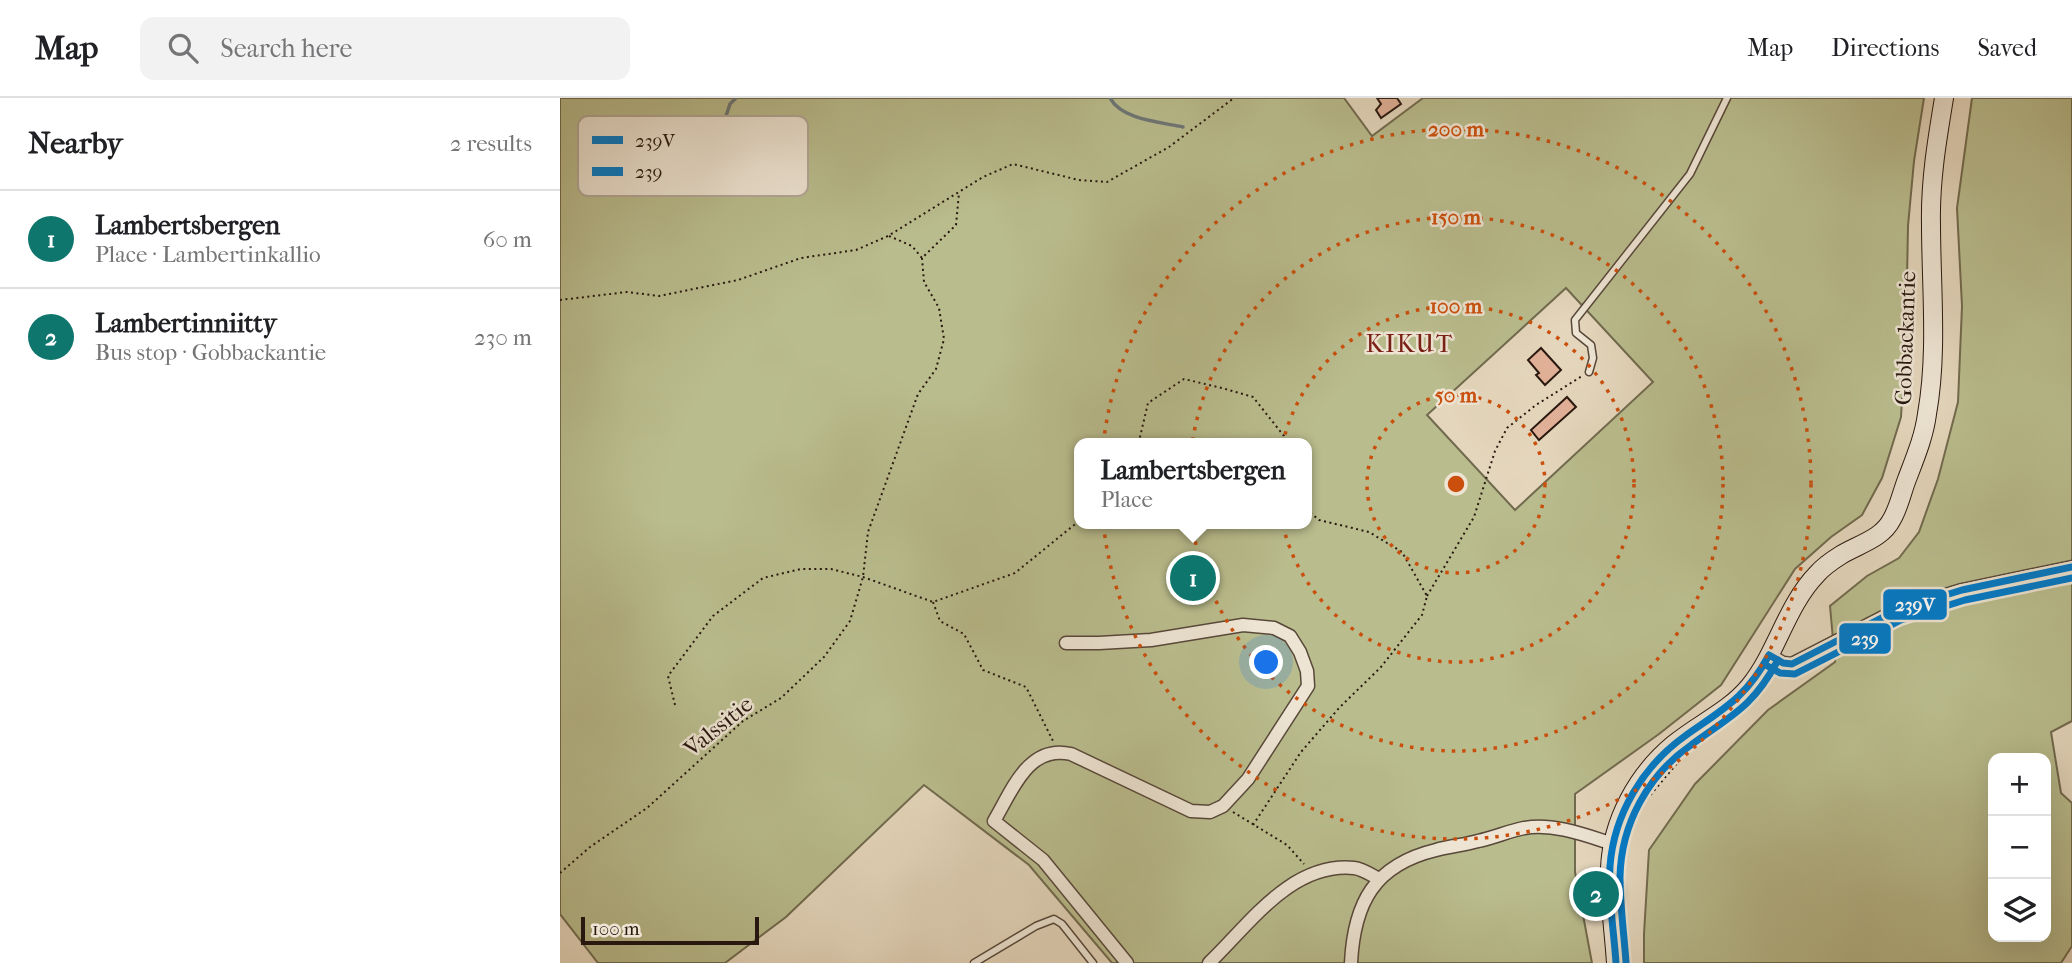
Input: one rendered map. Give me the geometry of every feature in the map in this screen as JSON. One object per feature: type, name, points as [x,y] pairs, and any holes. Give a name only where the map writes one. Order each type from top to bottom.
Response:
[{"type":"street","name":"Gobbackantie","points":[[1616,963],[1610,885],[1613,844],[1627,804],[1637,785],[1654,763],[1676,742],[1734,703],[1749,687],[1801,593],[1817,573],[1840,555],[1874,538],[1889,524],[1922,437],[1930,394],[1933,326],[1931,188],[1944,98]]},
{"type":"street","points":[[1769,654],[1783,663],[1792,664],[1897,610],[1962,590],[2072,567]]},
{"type":"street","points":[[1066,643],[1151,640],[1243,625],[1273,628],[1290,636],[1307,671],[1308,686],[1248,779],[1223,806],[1210,812],[1191,811],[1081,759],[1058,751],[1041,756],[1028,765],[994,821],[1042,860],[1127,963]]},
{"type":"street","points":[[1351,963],[1359,911],[1379,879],[1398,864],[1414,856],[1525,828],[1551,828],[1613,844]]},
{"type":"street","points":[[1209,963],[1277,895],[1294,883],[1313,874],[1353,868],[1379,879]]},
{"type":"lane","points":[[1589,372],[1593,358],[1591,345],[1576,333],[1575,320],[1690,174],[1727,98]]},
{"type":"lane","points":[[974,963],[1036,926],[1054,919],[1062,924],[1093,963]]},
{"type":"path","points":[[560,300],[627,292],[659,296],[738,280],[801,258],[856,250],[888,236],[984,177],[1013,164],[1079,180],[1107,182],[1169,147],[1234,98]]},
{"type":"path","points":[[888,236],[912,246],[922,258],[956,225],[959,192]]},
{"type":"path","name":"Valssitie","points":[[560,873],[590,847],[647,808],[743,721],[781,698],[824,657],[850,621],[863,577],[868,532],[918,394],[936,369],[944,339],[939,308],[924,282],[922,258]]},
{"type":"path","points":[[1253,825],[1301,752],[1339,708],[1381,667],[1422,615],[1427,596],[1474,517],[1495,451],[1507,428],[1536,405],[1589,372]]},
{"type":"path","points":[[1141,438],[1148,403],[1184,379],[1253,397],[1284,438]]},
{"type":"path","points":[[1312,514],[1319,520],[1369,532],[1402,552],[1427,596]]},
{"type":"path","points":[[675,705],[668,677],[713,616],[762,578],[802,569],[831,569],[863,577],[933,602],[1015,573],[1074,525]]},
{"type":"path","points":[[933,602],[940,621],[964,634],[983,670],[1026,687],[1058,751]]},
{"type":"path","points":[[1648,799],[1682,758]]},
{"type":"path","points":[[1223,806],[1287,845],[1313,874]]},
{"type":"green space","points":[[560,98],[1344,98],[1372,136],[1423,98],[1924,98],[1914,161],[1908,226],[1901,417],[1882,478],[1862,515],[1831,537],[1795,569],[1721,685],[1659,734],[1575,794],[1575,872],[1592,963],[1112,963],[1029,865],[924,785],[786,917],[725,963],[598,963],[560,914]],"holes":[[[1566,288],[1653,382],[1515,510],[1427,415]]]},
{"type":"green space","points":[[1972,98],[2072,98],[2072,721],[2051,732],[2061,793],[2072,803],[2072,946],[2061,963],[1644,963],[1649,850],[1695,784],[1768,710],[1835,662],[1830,606],[1867,576],[1899,558],[1919,532],[1938,479],[1958,402],[1962,306],[1957,208]]},
{"type":"building","points":[[1377,98],[1397,98],[1401,104],[1381,118],[1376,110],[1381,104]]},
{"type":"building","points":[[1541,348],[1561,370],[1545,385],[1528,360]]},
{"type":"building","points":[[1567,397],[1576,407],[1539,440],[1531,430]]},
{"type":"waterway","points":[[726,116],[730,104],[736,98]]},
{"type":"waterway","points":[[1110,98],[1132,116],[1183,127]]},
{"type":"transit line","name":"239V","points":[[1769,655],[1783,663],[1792,664],[1897,610],[1962,590],[2072,567]]},
{"type":"transit line","name":"239","points":[[1764,664],[1780,673],[1795,674],[1901,620],[1965,600],[2072,578]]},
{"type":"transit line","name":"239V","points":[[1616,963],[1610,903],[1610,866],[1624,810],[1656,762],[1742,692],[1752,682],[1769,655]]},
{"type":"transit line","name":"239","points":[[1626,962],[1620,877],[1625,838],[1640,802],[1650,786],[1676,757],[1750,700],[1778,660]]},
{"type":"place","name":"Lambertsbergen","points":[[1193,578]]},
{"type":"place","name":"Lambertinniitty","points":[[1596,894]]},
{"type":"district","name":"KIKUT","points":[[1410,344]]}]
